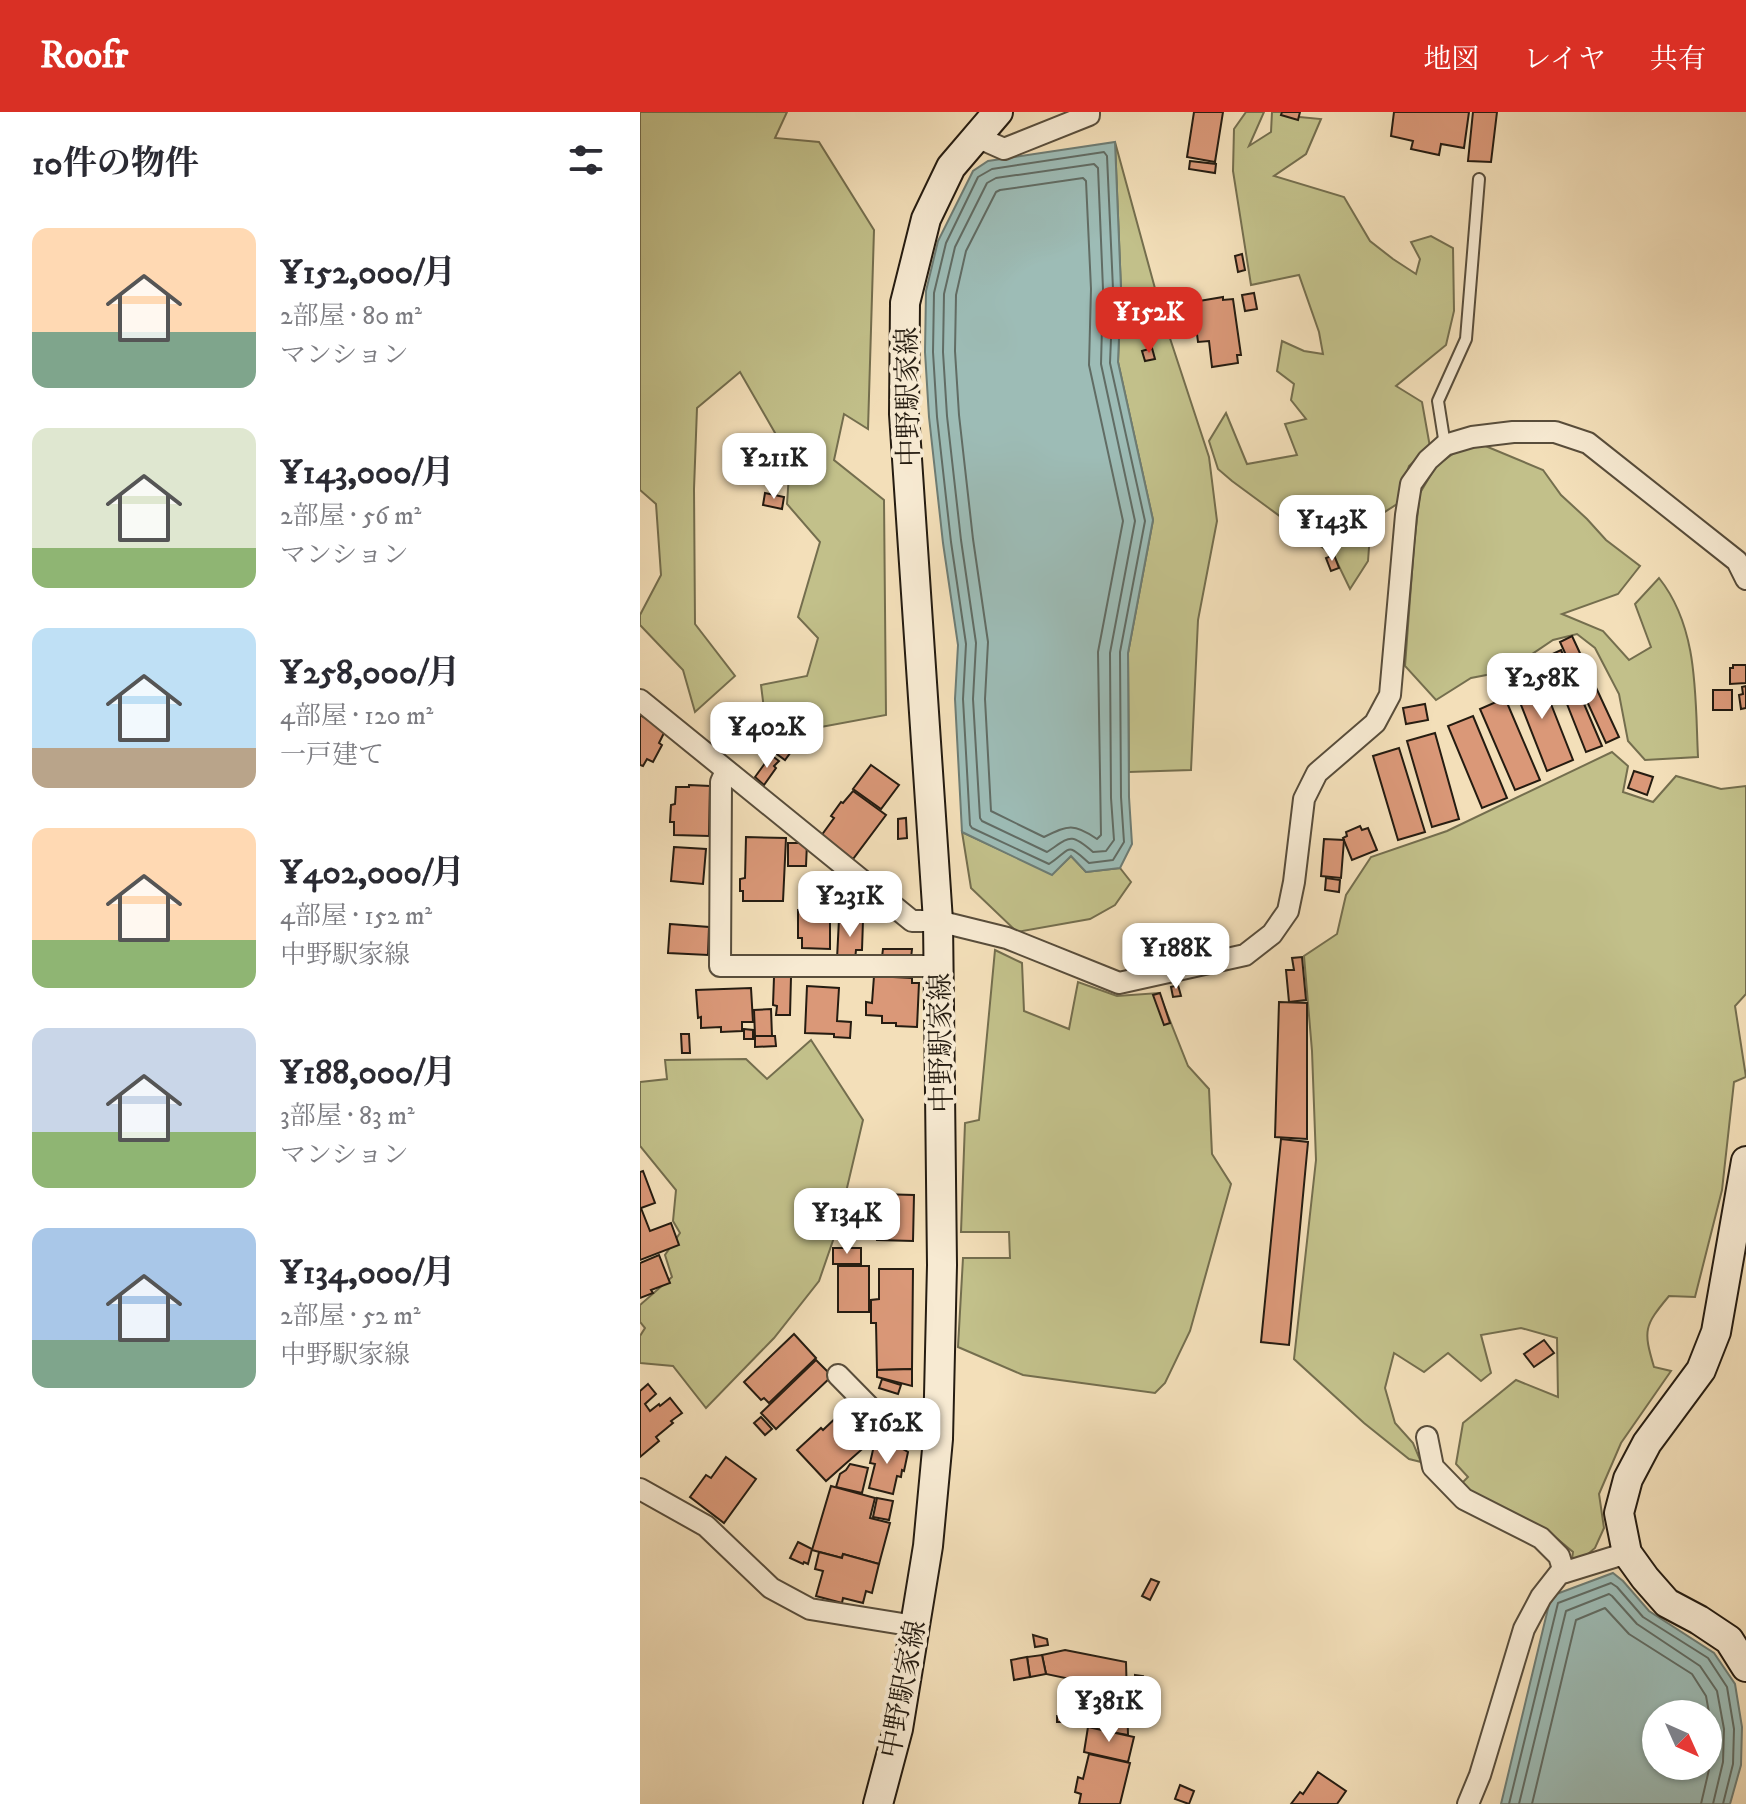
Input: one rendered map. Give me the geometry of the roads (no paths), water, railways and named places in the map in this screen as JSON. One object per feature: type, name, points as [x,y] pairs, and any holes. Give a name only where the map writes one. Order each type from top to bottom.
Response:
[{"type":"main road","name":"中野駅家線","points":[[878,1804],[898,1729],[928,1546],[938,1439],[942,1265],[938,921],[904,414],[905,303],[926,219],[951,167],[998,112]]},
{"type":"main road","points":[[1744,1659],[1729,1640],[1667,1603],[1645,1578],[1627,1553],[1619,1513],[1628,1479],[1647,1443],[1701,1370],[1716,1332],[1746,1161]]},
{"type":"street","points":[[977,137],[1004,149],[1089,115],[1089,112]]},
{"type":"street","points":[[640,700],[912,921],[938,921],[1007,938],[1119,983],[1245,955],[1272,934],[1288,911],[1304,799],[1317,773],[1375,723],[1390,695],[1411,484],[1428,460],[1445,445],[1472,437],[1513,432],[1555,432],[1588,443],[1737,561],[1746,579]]},
{"type":"street","points":[[726,771],[721,782],[720,966],[939,966]]},
{"type":"street","points":[[838,1375],[895,1433],[938,1439]]},
{"type":"street","points":[[1427,1437],[1433,1467],[1464,1499],[1541,1538],[1559,1556],[1564,1572]]},
{"type":"street","points":[[640,1489],[706,1526],[771,1588],[810,1609],[915,1626]]},
{"type":"street","points":[[1468,1804],[1480,1775],[1524,1629],[1541,1597],[1559,1574],[1627,1553]]},
{"type":"lane","points":[[1445,445],[1438,401],[1466,339],[1479,179]]},
{"type":"water","points":[[1115,142],[1121,289],[1118,362],[1153,520],[1128,653],[1132,844],[1120,868],[1086,872],[1071,856],[1052,875],[962,832],[955,699],[958,645],[929,417],[925,352],[926,291],[938,241],[973,171],[988,161]]},
{"type":"water","points":[[1613,1573],[1649,1611],[1714,1653],[1735,1684],[1742,1727],[1741,1765],[1730,1804],[1501,1804],[1551,1596]]}]
